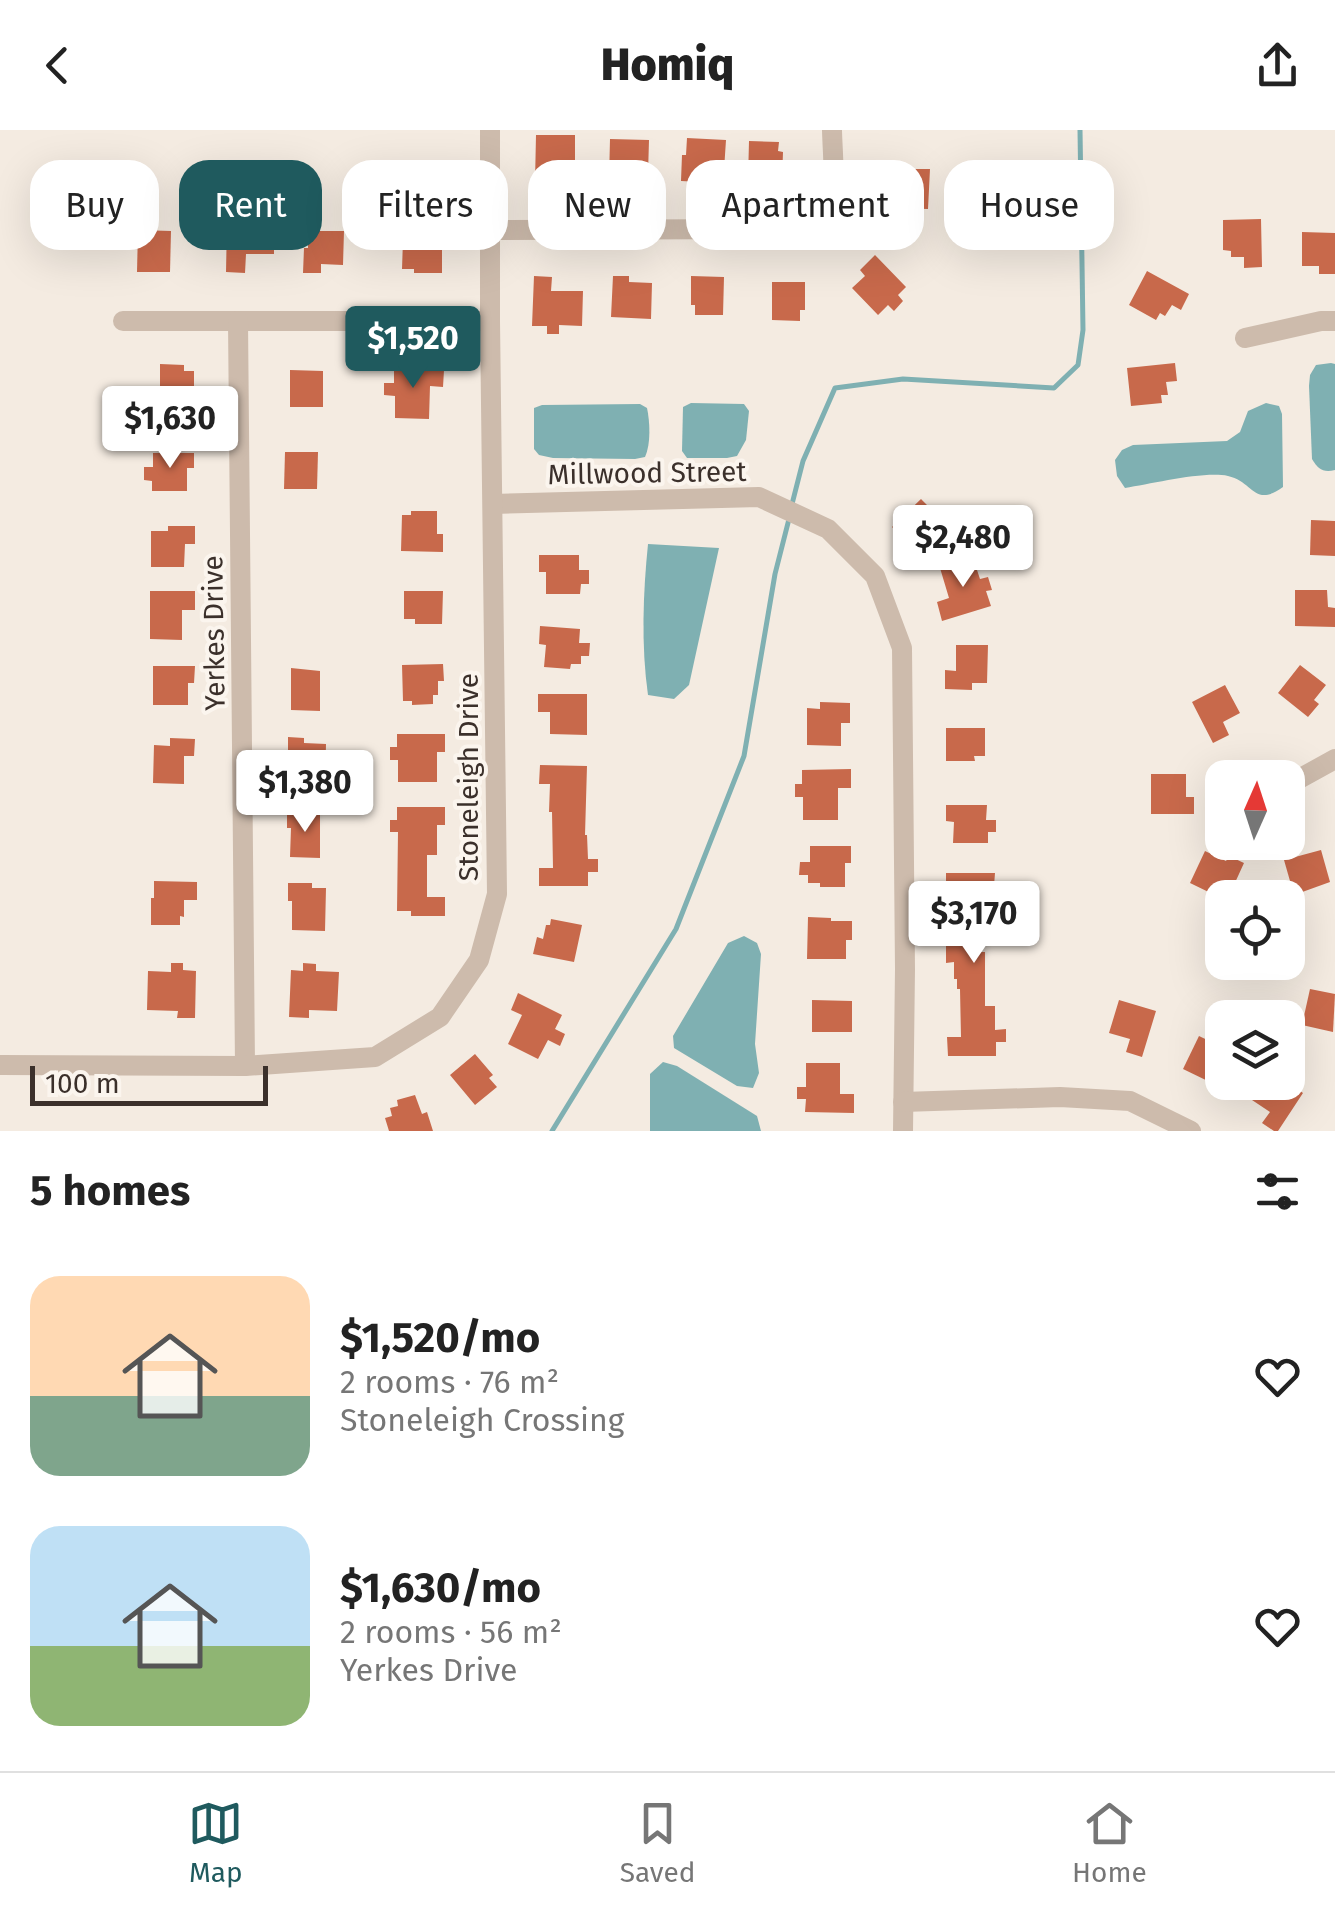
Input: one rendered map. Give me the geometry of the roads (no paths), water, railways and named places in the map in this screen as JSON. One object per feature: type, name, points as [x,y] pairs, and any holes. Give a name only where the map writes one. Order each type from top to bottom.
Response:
[{"type":"street","name":"Stoneleigh Drive","points":[[490,130],[490,160]]},
{"type":"street","points":[[508,230],[803,227],[820,218],[830,202],[832,130]]},
{"type":"street","name":"Stoneleigh Drive","points":[[0,1065],[246,1066],[376,1057],[440,1017],[479,960],[497,894],[490,250]]},
{"type":"street","points":[[1245,338],[1321,320],[1335,322]]},
{"type":"street","points":[[123,321],[490,321]]},
{"type":"street","name":"Yerkes Drive","points":[[238,321],[246,1066]]},
{"type":"street","name":"Millwood Street","points":[[493,504],[759,497],[828,529],[875,576],[902,648],[903,1131]]},
{"type":"street","points":[[1305,775],[1335,760]]},
{"type":"street","points":[[903,1102],[1060,1097],[1130,1101],[1191,1131]]},
{"type":"water","points":[[1335,364],[1335,470],[1327,471],[1312,459],[1309,386],[1316,365]]},
{"type":"water","points":[[691,403],[744,404],[749,411],[746,440],[737,456],[687,458],[682,451],[683,407]]},
{"type":"water","points":[[1266,403],[1279,406],[1282,414],[1283,487],[1273,493],[1260,494],[1228,476],[1192,477],[1125,488],[1117,476],[1115,460],[1122,450],[1133,445],[1227,441],[1240,432],[1248,411]]},
{"type":"water","points":[[640,404],[647,408],[649,420],[645,457],[553,458],[539,455],[534,449],[534,408]]},
{"type":"water","points":[[648,544],[719,548],[689,685],[674,699],[648,695],[644,619]]},
{"type":"water","points":[[744,936],[757,943],[761,954],[755,1044],[759,1073],[753,1088],[737,1086],[674,1048],[673,1036],[728,943]]},
{"type":"water","points":[[663,1062],[677,1066],[757,1116],[761,1131],[650,1131],[650,1074]]},
{"type":"waterway","points":[[791,508],[803,461],[835,388],[903,379],[1054,388],[1078,365],[1083,330],[1080,130]]},
{"type":"waterway","points":[[552,1131],[676,929],[744,756],[775,574],[789,519]]}]
